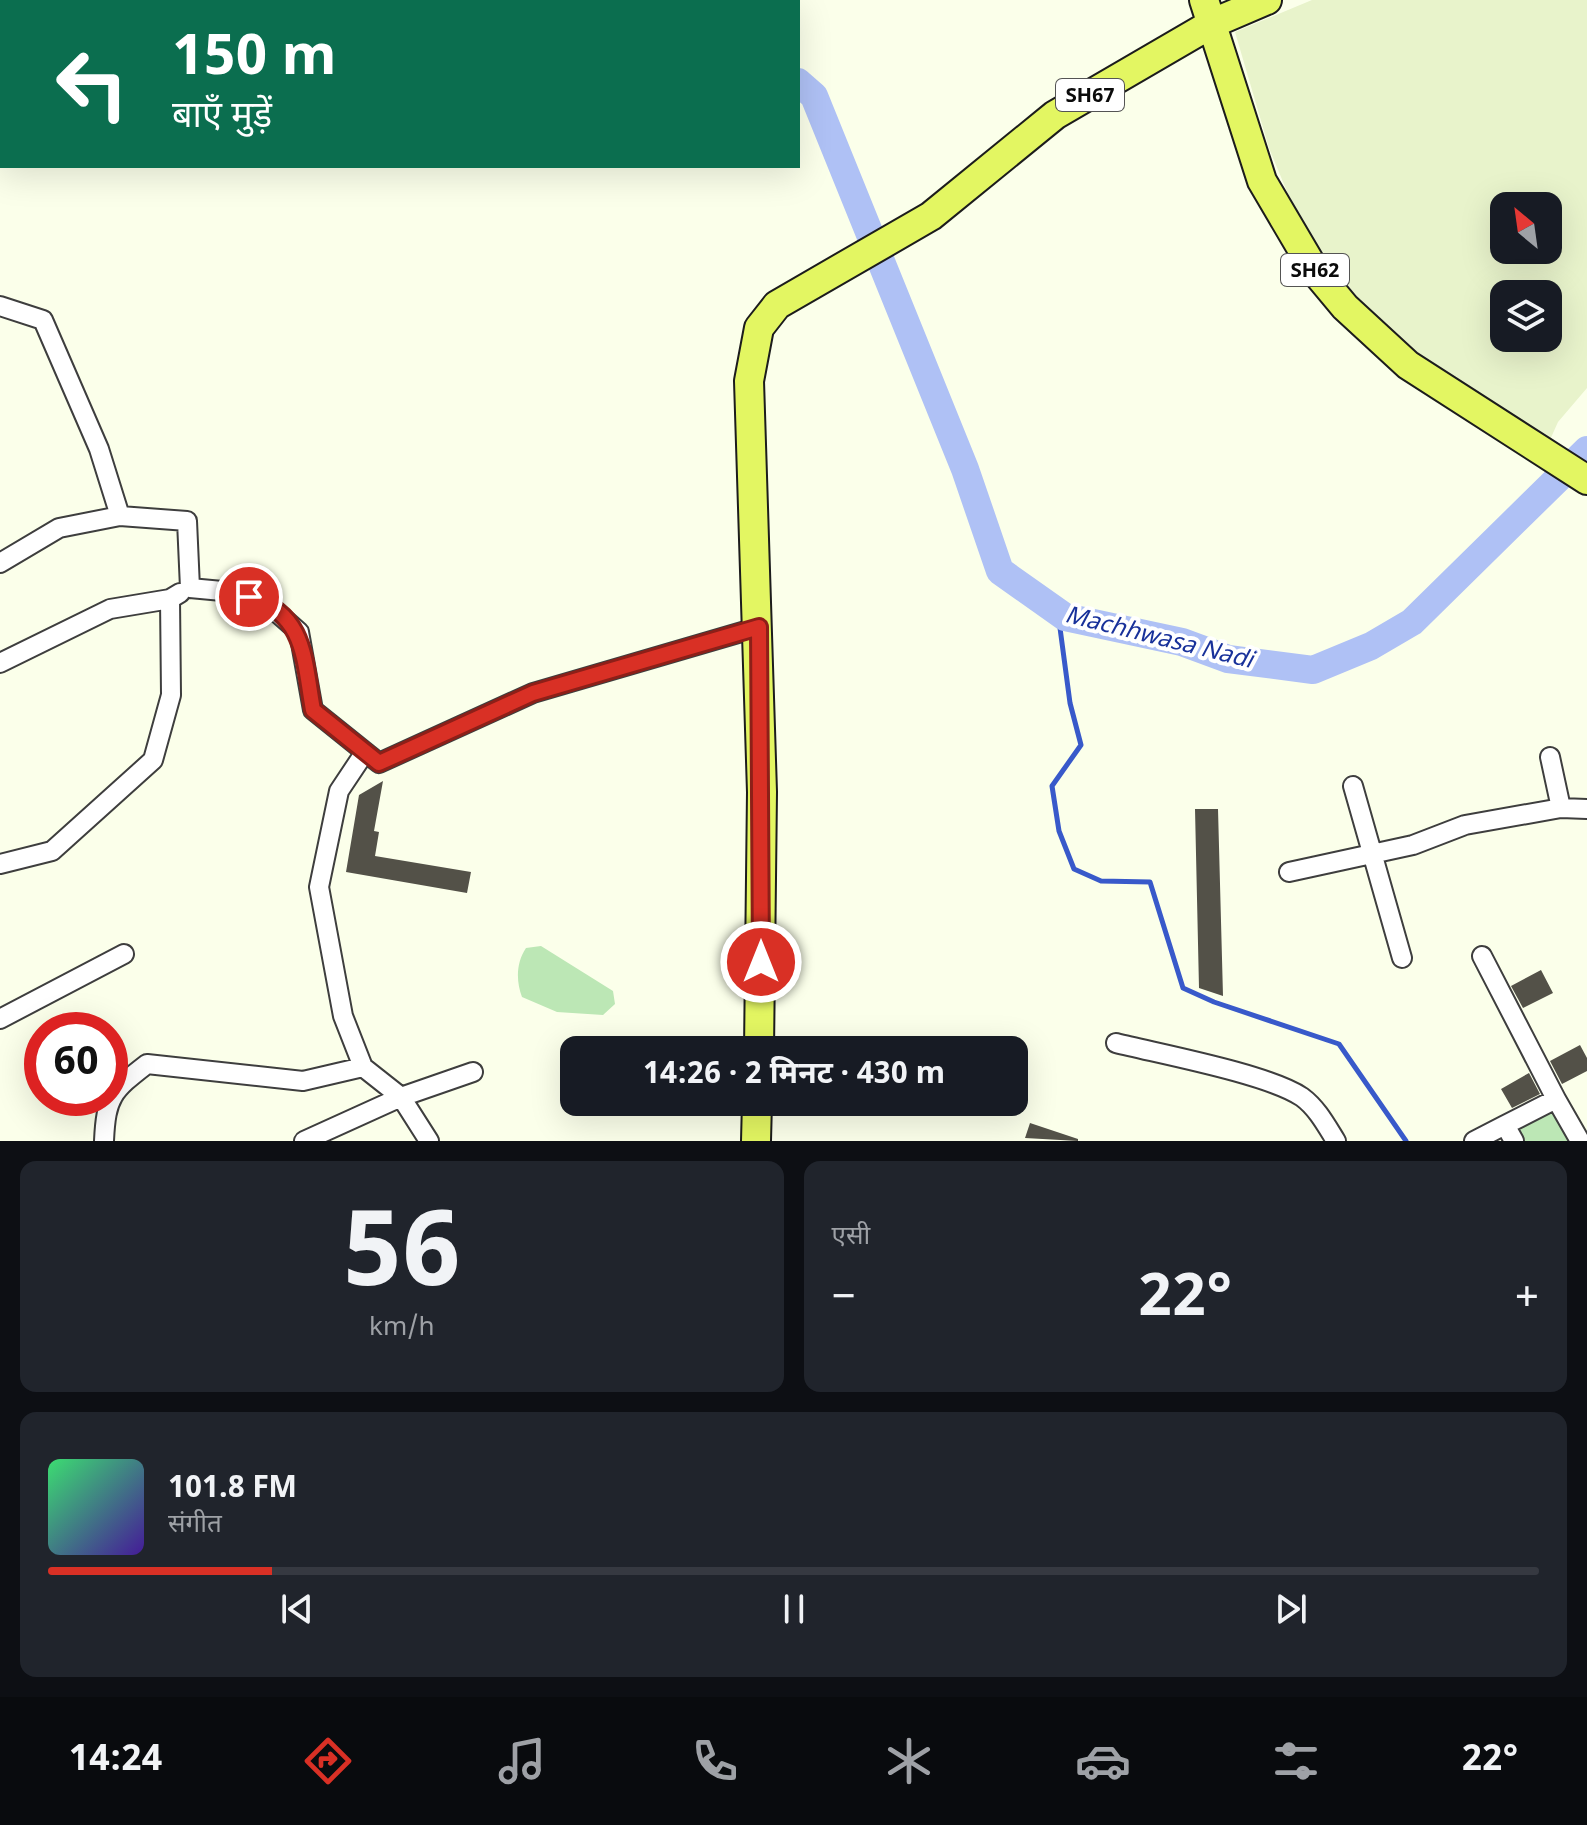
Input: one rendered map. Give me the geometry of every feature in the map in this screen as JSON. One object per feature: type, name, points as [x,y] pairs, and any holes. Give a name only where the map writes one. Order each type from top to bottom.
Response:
[{"type":"main road","name":"SH67","points":[[759,1036],[762,792],[749,381],[752,349],[767,313],[931,216],[1055,115],[1208,12],[1267,0]]},
{"type":"main road","name":"SH62","points":[[1208,12],[1262,181],[1315,271],[1345,307],[1408,365],[1587,480]]},
{"type":"main road","points":[[756,1141],[757,1116]]},
{"type":"street","points":[[0,306],[43,320],[99,449],[120,516]]},
{"type":"street","points":[[0,563],[59,528],[120,516],[187,521],[190,588]]},
{"type":"street","points":[[0,663],[110,609],[170,599],[190,588],[233,592],[265,602],[299,632],[313,710],[379,763],[533,693],[759,627]]},
{"type":"street","points":[[0,864],[52,851],[153,760],[171,695],[170,599]]},
{"type":"street","points":[[365,752],[339,791],[319,887],[343,1016],[363,1067],[401,1097],[429,1141]]},
{"type":"street","points":[[1550,757],[1561,808]]},
{"type":"street","points":[[1353,786],[1402,958]]},
{"type":"street","points":[[1289,872],[1413,845],[1465,825],[1561,808],[1587,809]]},
{"type":"street","points":[[0,1019],[124,954]]},
{"type":"street","points":[[1482,956],[1580,1141]]},
{"type":"street","points":[[1116,1043],[1255,1079],[1300,1096],[1319,1113],[1336,1141]]},
{"type":"street","points":[[104,1141],[106,1104],[119,1086],[147,1064],[303,1081],[363,1067]]},
{"type":"street","points":[[304,1141],[401,1097],[473,1072]]},
{"type":"street","points":[[1474,1141],[1510,1133],[1556,1099]]},
{"type":"green space","points":[[1312,0],[1587,0],[1587,388],[1558,422],[1549,442],[1417,356],[1361,302],[1318,247],[1288,194],[1269,148],[1235,32]]},
{"type":"green space","points":[[541,946],[613,991],[615,1004],[603,1015],[557,1012],[522,997],[518,978],[520,960],[526,948]]},
{"type":"green space","points":[[1554,1103],[1574,1141],[1522,1141],[1513,1125]]},
{"type":"building","points":[[383,781],[374,831],[379,832],[375,856],[471,872],[467,893],[346,872],[359,795]]},
{"type":"building","points":[[1195,809],[1218,809],[1223,996],[1199,988]]},
{"type":"building","points":[[1541,970],[1553,993],[1523,1008],[1511,986]]},
{"type":"building","points":[[1580,1045],[1587,1058],[1587,1071],[1562,1084],[1550,1061]]},
{"type":"building","points":[[1529,1073],[1540,1094],[1512,1108],[1501,1089]]},
{"type":"building","points":[[1030,1123],[1078,1139],[1078,1141],[1025,1138]]},
{"type":"waterway","name":"Machhwasa Nadi","points":[[800,84],[814,96],[965,469],[1000,571],[1065,617],[1182,642],[1228,659],[1313,670],[1371,646],[1412,622],[1587,450]]},
{"type":"waterway","points":[[1058,613],[1070,703],[1081,745],[1052,786],[1059,831],[1074,869],[1101,881],[1150,882],[1183,988],[1214,1002],[1339,1044],[1406,1141]]},
{"type":"route","points":[[249,597],[265,602],[299,632],[313,710],[379,763],[533,693],[759,627],[761,962]]}]
